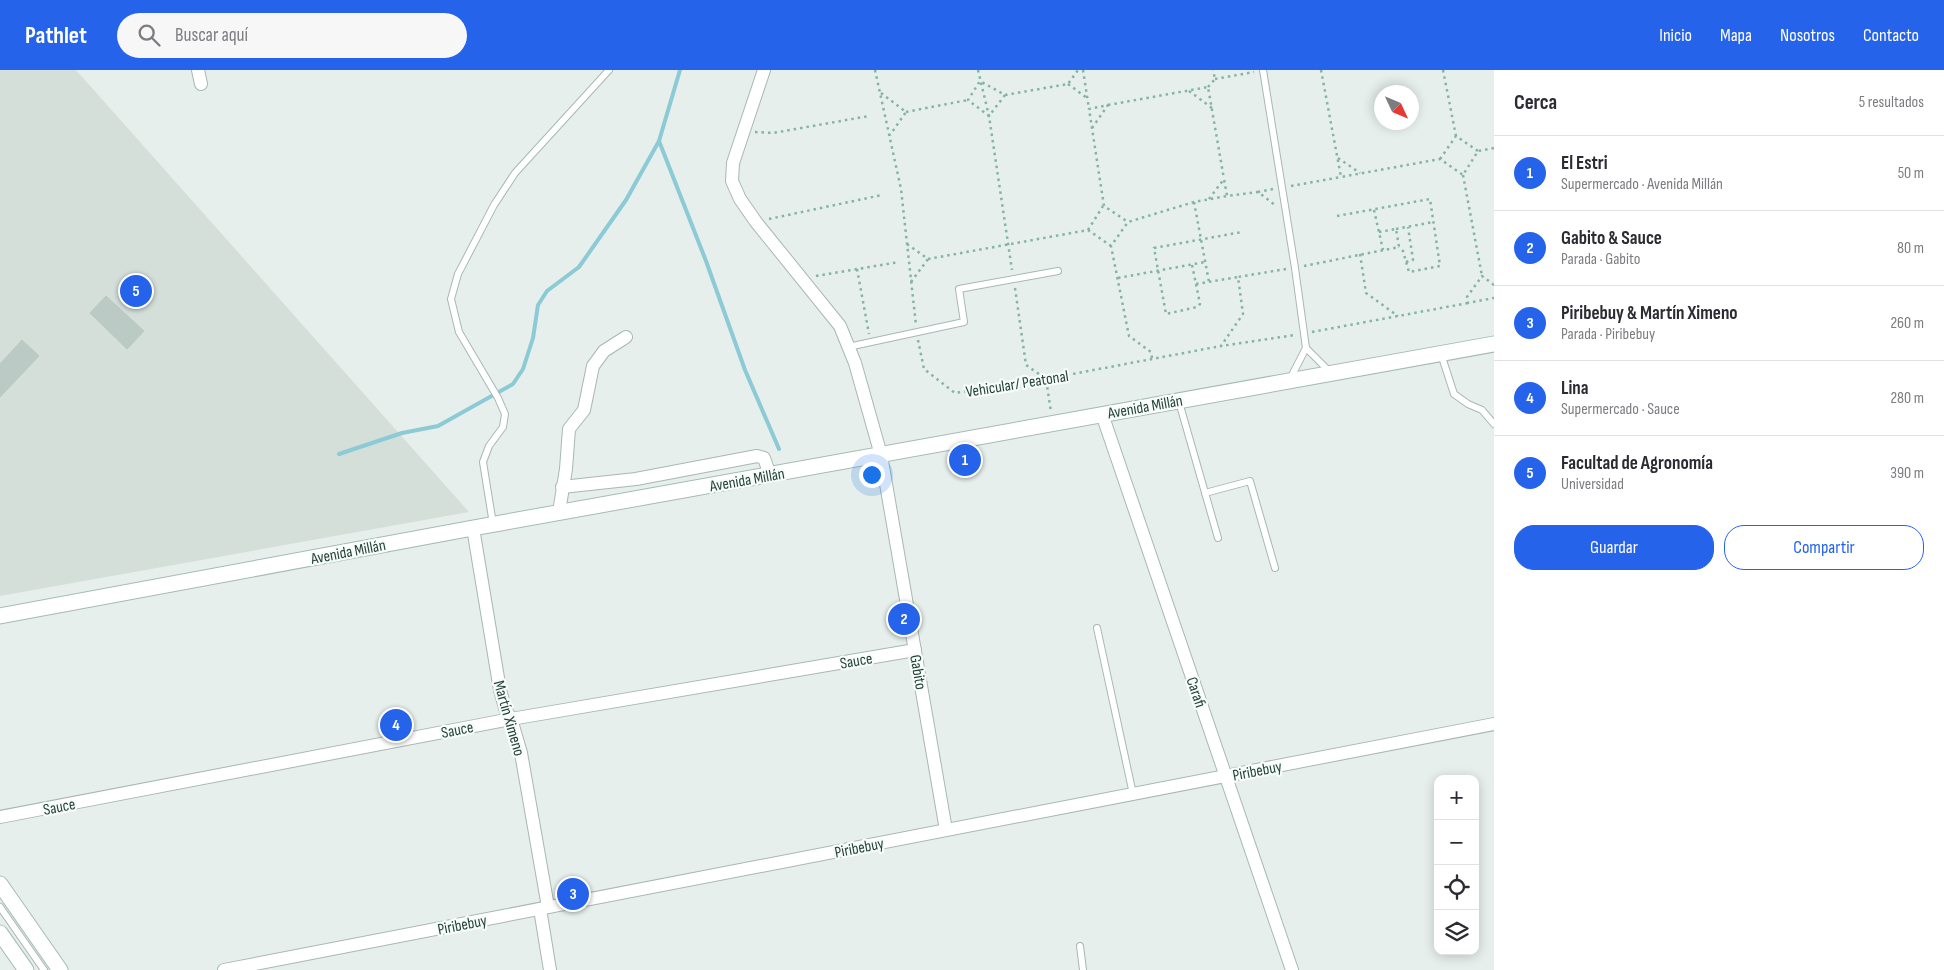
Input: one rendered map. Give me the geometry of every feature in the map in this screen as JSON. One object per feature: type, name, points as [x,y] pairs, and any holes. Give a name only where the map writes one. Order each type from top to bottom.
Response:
[{"type":"main road","name":"Avenida Millán","points":[[0,616],[493,524],[1494,344]]},
{"type":"main road","points":[[0,884],[60,970]]},
{"type":"main road","points":[[0,933],[26,970]]},
{"type":"street","points":[[198,70],[201,84]]},
{"type":"street","points":[[764,70],[733,164],[732,180],[740,198],[756,222],[840,326],[855,363],[881,454]]},
{"type":"street","points":[[560,512],[569,429],[584,410],[593,366],[604,351],[626,337]]},
{"type":"street","name":"Carafi","points":[[1102,414],[1292,970]]},
{"type":"street","name":"Gabito","points":[[881,454],[946,830]]},
{"type":"street","points":[[562,486],[636,479],[757,456],[764,458],[770,475]]},
{"type":"street","name":"Martín Ximeno","points":[[473,528],[500,690],[522,753],[544,908],[550,970]]},
{"type":"street","name":"Sauce","points":[[0,817],[511,719],[915,650]]},
{"type":"street","name":"Piribebuy","points":[[224,970],[1494,724]]},
{"type":"lane","points":[[600,79],[603,70]]},
{"type":"lane","points":[[493,524],[483,462],[489,446],[505,422],[505,414],[498,398],[459,332],[451,299],[458,274],[494,205],[515,173],[608,70]]},
{"type":"lane","points":[[1263,70],[1306,348],[1331,373]]},
{"type":"lane","points":[[848,348],[964,322],[959,289],[1058,271]]},
{"type":"lane","points":[[1290,380],[1306,348]]},
{"type":"lane","points":[[1441,353],[1454,394],[1468,404],[1482,410],[1494,424]]},
{"type":"lane","points":[[1179,400],[1218,538]]},
{"type":"lane","points":[[1205,493],[1250,482],[1275,568]]},
{"type":"lane","points":[[1097,628],[1134,794]]},
{"type":"lane","points":[[0,907],[44,970]]},
{"type":"lane","points":[[1080,946],[1083,970]]},
{"type":"path","name":"Vehicular/ Peatonal","points":[[876,70],[900,189],[917,333],[924,369],[955,394],[1220,346],[1303,334],[1494,298]]},
{"type":"path","points":[[978,70],[989,116],[1026,365],[1046,379],[1052,423]]},
{"type":"path","points":[[980,81],[1005,95],[1068,84],[1078,70]]},
{"type":"path","points":[[1083,70],[1104,206],[1088,230]]},
{"type":"path","points":[[1213,70],[1215,80]]},
{"type":"path","points":[[1089,109],[1208,87],[1215,80],[1263,70]]},
{"type":"path","points":[[1321,70],[1341,177]]},
{"type":"path","points":[[1443,70],[1456,136],[1478,151],[1494,148]]},
{"type":"path","points":[[889,136],[906,112],[968,100],[980,81]]},
{"type":"path","points":[[1068,84],[1087,98]]},
{"type":"path","points":[[1208,87],[1227,196]]},
{"type":"path","points":[[1189,91],[1212,108]]},
{"type":"path","points":[[880,92],[906,112]]},
{"type":"path","points":[[989,116],[1005,95]]},
{"type":"path","points":[[968,100],[989,116]]},
{"type":"path","points":[[1092,128],[1108,105]]},
{"type":"path","points":[[744,131],[773,133],[869,116]]},
{"type":"path","points":[[1440,159],[1456,136]]},
{"type":"path","points":[[1478,151],[1464,175],[1482,276],[1494,285]]},
{"type":"path","points":[[1337,157],[1360,173]]},
{"type":"path","points":[[1111,246],[1128,222],[1194,202],[1440,159],[1464,175]]},
{"type":"path","points":[[1208,200],[1224,178]]},
{"type":"path","points":[[1258,192],[1286,213]]},
{"type":"path","points":[[756,222],[882,195]]},
{"type":"path","points":[[1338,216],[1430,199],[1440,266],[1409,272],[1403,251],[1399,247],[1396,229]]},
{"type":"path","points":[[1194,202],[1209,282]]},
{"type":"path","points":[[1104,206],[1128,222]]},
{"type":"path","points":[[1374,210],[1383,250]]},
{"type":"path","points":[[1379,232],[1433,222]]},
{"type":"path","points":[[1406,262],[1413,260],[1408,227]]},
{"type":"path","points":[[911,282],[928,259],[1088,230],[1111,246],[1129,336],[1151,352],[1152,358]]},
{"type":"path","points":[[1192,265],[1200,304],[1197,307],[1166,314],[1154,248],[1242,232]]},
{"type":"path","points":[[907,244],[928,259]]},
{"type":"path","points":[[1196,284],[1295,268],[1399,247]]},
{"type":"path","points":[[1360,254],[1366,293],[1398,316]]},
{"type":"path","points":[[801,279],[898,262]]},
{"type":"path","points":[[1118,278],[1205,262]]},
{"type":"path","points":[[857,269],[870,342]]},
{"type":"path","points":[[1468,303],[1467,295],[1482,276]]},
{"type":"path","points":[[1220,346],[1242,314],[1238,277]]},
{"type":"shaded area","points":[[0,70],[76,70],[469,512],[0,596]]},
{"type":"building","points":[[106,296],[144,331],[127,349],[90,313]]},
{"type":"building","points":[[22,340],[39,356],[0,397],[0,364]]},
{"type":"waterway","points":[[339,454],[402,433],[438,426],[513,384],[523,369],[533,338],[538,305],[547,291],[579,267],[626,200],[659,141],[680,70]]},
{"type":"waterway","points":[[659,141],[706,261],[745,370],[779,449]]},
{"type":"place","name":"Facultad de Agronomía","points":[[136,291]]},
{"type":"place","name":"El Estri","points":[[965,460]]},
{"type":"place","name":"Gabito & Sauce","points":[[904,619]]},
{"type":"place","name":"Lina","points":[[396,725]]},
{"type":"place","name":"Piribebuy & Martín Ximeno","points":[[573,894]]}]
